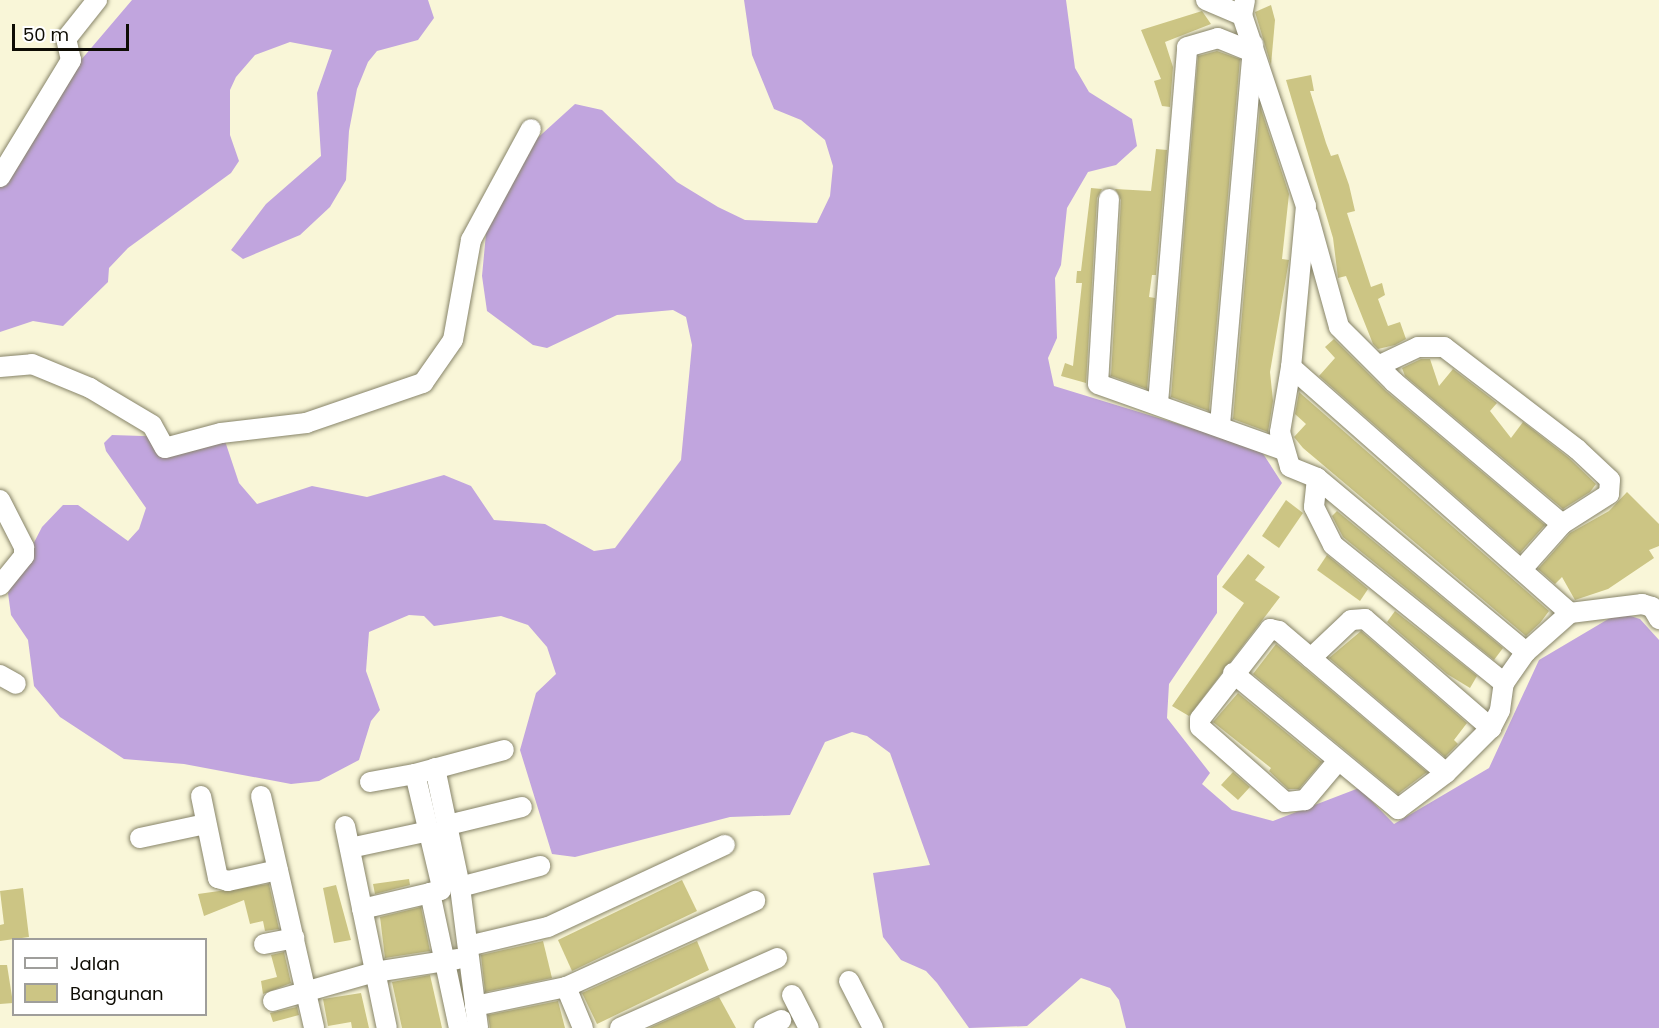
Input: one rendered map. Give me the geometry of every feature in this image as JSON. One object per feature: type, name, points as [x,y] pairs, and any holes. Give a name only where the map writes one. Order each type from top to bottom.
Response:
[{"type":"street","points":[[0,177],[71,60],[66,39],[97,0]]},
{"type":"street","points":[[1206,0],[1243,8],[1253,46],[1306,206],[1339,327],[1380,365],[1394,382],[1562,524]]},
{"type":"street","points":[[1158,403],[1187,47],[1218,38],[1253,46]]},
{"type":"street","points":[[1220,425],[1253,46]]},
{"type":"street","points":[[0,367],[32,364],[90,388],[152,425],[165,448],[221,433],[306,423],[423,383],[453,340],[471,240],[531,129]]},
{"type":"street","points":[[1108,199],[1098,384],[1220,425],[1281,449]]},
{"type":"street","points":[[1306,206],[1291,367],[1280,432],[1281,449],[1290,466],[1317,478],[1526,652]]},
{"type":"street","points":[[1380,365],[1418,347],[1444,347],[1577,449],[1610,480],[1611,489],[1562,524],[1523,568]]},
{"type":"street","points":[[1291,367],[1343,417],[1523,568],[1570,613]]},
{"type":"street","points":[[1317,478],[1314,507],[1333,545],[1504,683]]},
{"type":"street","points":[[0,500],[24,547],[24,556],[0,586]]},
{"type":"street","points":[[1233,673],[1337,762],[1398,809],[1446,773],[1491,728],[1500,711],[1504,683],[1526,652],[1570,613],[1642,604],[1652,607],[1659,619]]},
{"type":"street","points":[[1311,658],[1351,620],[1365,619],[1491,728]]},
{"type":"street","points":[[1337,762],[1305,800],[1285,802],[1205,734],[1200,719],[1233,673],[1270,629],[1279,631],[1446,773]]},
{"type":"street","points":[[370,783],[415,774],[504,750]]},
{"type":"street","points":[[435,768],[460,887],[478,1028]]},
{"type":"street","points":[[362,909],[442,888],[415,774]]},
{"type":"street","points":[[201,796],[221,880],[278,870]]},
{"type":"street","points":[[261,796],[314,1028]]},
{"type":"street","points":[[448,825],[522,807]]},
{"type":"street","points":[[140,838],[206,824]]},
{"type":"street","points":[[345,826],[387,1028]]},
{"type":"street","points":[[350,848],[429,831]]},
{"type":"street","points":[[273,1000],[307,994],[375,972],[445,960],[548,927],[724,845]]},
{"type":"street","points":[[460,887],[540,866]]},
{"type":"street","points":[[430,893],[459,1028]]},
{"type":"street","points":[[475,1006],[566,987],[754,902]]},
{"type":"street","points":[[264,944],[294,938]]},
{"type":"street","points":[[620,1028],[777,958]]},
{"type":"street","points":[[849,981],[873,1028]]},
{"type":"street","points":[[566,987],[584,1028]]},
{"type":"street","points":[[792,995],[808,1028]]},
{"type":"shaded area","points":[[132,0],[428,0],[434,18],[418,40],[377,51],[368,62],[357,89],[349,131],[346,180],[330,207],[300,235],[243,259],[231,250],[266,204],[321,156],[317,93],[332,50],[290,42],[255,55],[236,77],[230,90],[230,135],[239,161],[231,173],[128,248],[109,268],[108,282],[63,326],[33,321],[0,332],[0,178],[41,107]]},
{"type":"shaded area","points":[[744,0],[1066,0],[1075,68],[1089,92],[1132,119],[1137,146],[1116,165],[1088,172],[1067,208],[1061,265],[1055,278],[1057,338],[1048,358],[1054,386],[1260,449],[1282,483],[1217,576],[1217,613],[1169,684],[1167,718],[1210,773],[1202,784],[1232,810],[1273,821],[1359,788],[1394,824],[1489,768],[1539,660],[1610,618],[1624,614],[1640,619],[1659,640],[1659,1028],[1126,1028],[1119,1000],[1110,988],[1081,978],[1027,1026],[969,1028],[926,971],[901,960],[883,937],[873,873],[930,865],[890,753],[867,736],[852,732],[825,742],[790,815],[730,817],[575,857],[552,854],[520,750],[536,693],[556,674],[547,647],[528,625],[501,616],[434,626],[424,616],[409,615],[369,632],[366,671],[380,710],[371,721],[359,760],[319,781],[291,784],[184,764],[124,759],[60,717],[34,686],[28,640],[11,615],[8,593],[42,527],[63,505],[78,505],[128,541],[139,529],[146,508],[106,451],[104,443],[112,435],[173,437],[219,423],[239,483],[257,504],[312,486],[367,497],[444,475],[471,486],[494,520],[545,524],[594,551],[615,548],[681,460],[692,345],[686,317],[673,310],[617,315],[547,348],[533,345],[487,311],[482,276],[487,223],[532,143],[575,104],[602,110],[677,182],[718,207],[745,220],[817,223],[830,196],[833,166],[825,140],[801,120],[774,109],[752,55]]},
{"type":"building","points":[[1271,5],[1275,20],[1271,65],[1255,12]]},
{"type":"building","points":[[1202,11],[1211,24],[1165,42],[1173,67],[1170,107],[1162,106],[1154,81],[1161,79],[1141,30]]},
{"type":"building","points":[[1217,51],[1240,59],[1209,411],[1171,397],[1198,56]]},
{"type":"building","points":[[1311,75],[1314,91],[1310,91],[1326,143],[1331,156],[1338,154],[1349,185],[1355,211],[1347,213],[1371,287],[1382,283],[1385,295],[1378,299],[1388,326],[1400,322],[1406,339],[1395,345],[1378,349],[1373,344],[1346,276],[1338,278],[1333,238],[1286,80]]},
{"type":"building","points":[[1260,106],[1289,194],[1282,259],[1289,260],[1270,372],[1273,401],[1268,432],[1233,419]]},
{"type":"building","points":[[1156,149],[1167,150],[1156,275],[1152,275],[1149,297],[1155,298],[1147,389],[1111,376],[1121,200],[1115,189],[1151,191]]},
{"type":"building","points":[[1091,188],[1102,189],[1097,198],[1086,383],[1061,376],[1065,363],[1073,366],[1082,283],[1076,283],[1077,271],[1081,271]]},
{"type":"building","points":[[1334,339],[1386,391],[1545,525],[1520,553],[1319,376],[1335,358],[1325,347]]},
{"type":"building","points":[[1421,359],[1430,359],[1439,386],[1453,369],[1497,403],[1490,411],[1511,438],[1523,422],[1569,458],[1596,484],[1590,492],[1563,509],[1405,376],[1402,368]]},
{"type":"building","points":[[1299,392],[1549,611],[1540,623],[1526,636],[1303,448],[1294,437],[1306,424],[1295,414]]},
{"type":"building","points":[[1627,492],[1659,524],[1659,546],[1649,550],[1654,558],[1608,589],[1575,600],[1562,577],[1555,584],[1538,569],[1570,533],[1609,511]]},
{"type":"building","points":[[1286,500],[1303,513],[1279,548],[1262,536]]},
{"type":"building","points":[[1337,511],[1503,648],[1494,660],[1343,537],[1332,516]]},
{"type":"building","points":[[1248,554],[1265,567],[1255,580],[1280,597],[1189,716],[1172,706],[1244,603],[1222,587]]},
{"type":"building","points":[[1327,555],[1368,589],[1360,601],[1317,570]]},
{"type":"building","points":[[1395,611],[1477,676],[1470,688],[1447,674],[1387,622]]},
{"type":"building","points":[[1361,631],[1467,723],[1454,740],[1458,744],[1445,757],[1329,658]]},
{"type":"building","points":[[1276,644],[1427,772],[1398,794],[1253,674]]},
{"type":"building","points":[[1238,693],[1322,762],[1299,789],[1288,789],[1269,771],[1271,768],[1213,722]]},
{"type":"building","points":[[1233,772],[1250,787],[1238,800],[1221,785]]},
{"type":"building","points":[[409,879],[410,885],[375,894],[373,884]]},
{"type":"building","points":[[682,880],[697,911],[572,971],[558,940]]},
{"type":"building","points":[[269,884],[279,929],[265,931],[263,921],[250,924],[244,900],[204,916],[198,894]]},
{"type":"building","points":[[336,885],[351,940],[334,943],[323,888]]},
{"type":"building","points":[[23,888],[29,937],[0,941],[0,925],[4,924],[0,891]]},
{"type":"building","points":[[421,907],[430,951],[385,958],[380,917]]},
{"type":"building","points":[[543,941],[552,978],[485,992],[481,955]]},
{"type":"building","points":[[697,941],[709,970],[597,1024],[582,993]]},
{"type":"building","points":[[284,952],[291,983],[263,994],[261,981],[277,977],[271,955]]},
{"type":"building","points":[[0,965],[7,965],[12,1003],[0,1004]]},
{"type":"building","points":[[430,975],[442,1028],[402,1028],[392,982]]},
{"type":"building","points":[[361,993],[369,1028],[352,1028],[351,1022],[328,1026],[323,999]]},
{"type":"building","points":[[719,997],[736,1028],[649,1028]]},
{"type":"building","points":[[558,1001],[565,1028],[490,1028],[488,1015]]},
{"type":"building","points":[[297,1007],[299,1015],[273,1022],[270,1013]]}]
